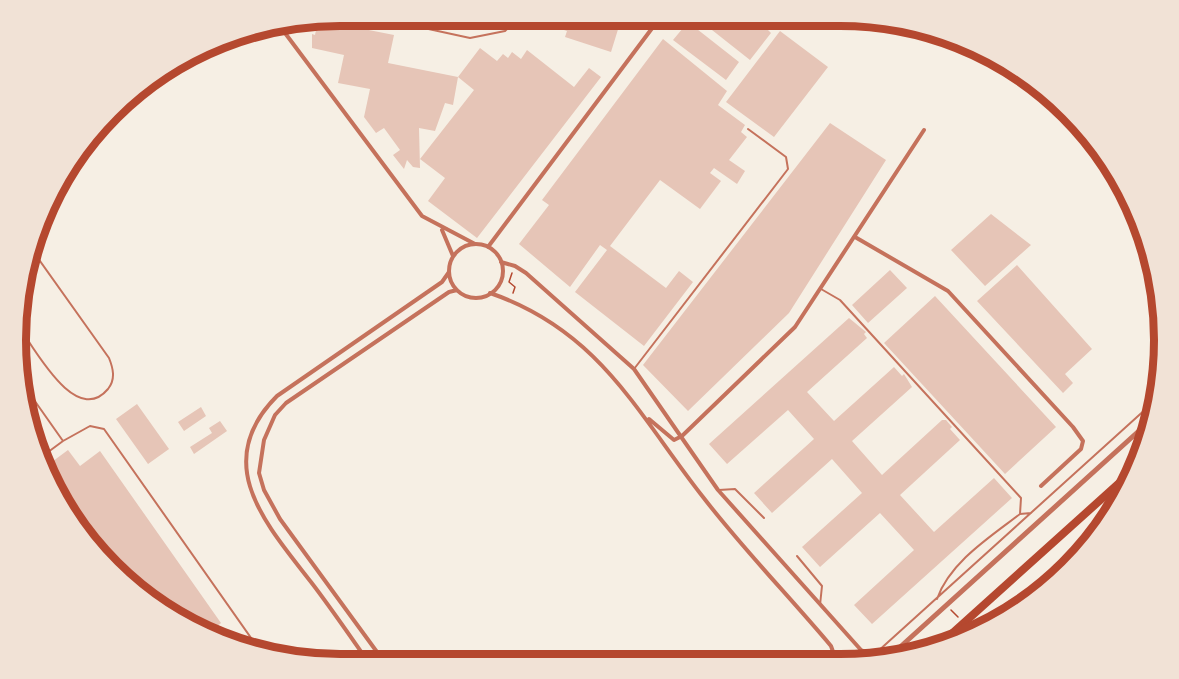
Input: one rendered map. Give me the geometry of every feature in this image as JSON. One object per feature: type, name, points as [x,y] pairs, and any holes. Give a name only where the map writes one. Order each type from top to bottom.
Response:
[{"type":"highway","points":[[953,632],[1117,485]]},
{"type":"street","points":[[488,247],[654,26]]},
{"type":"street","points":[[283,31],[422,216],[442,230],[488,247],[501,262],[515,266],[526,273],[634,369],[718,490],[861,650],[866,652]]},
{"type":"street","points":[[643,412],[674,440],[682,436],[795,327],[924,130]]},
{"type":"street","points":[[442,230],[454,257]]},
{"type":"street","points":[[855,237],[948,291],[1073,427],[1083,441],[1080,449],[1041,486]]},
{"type":"street","points":[[362,654],[263,519],[251,491],[245,467],[248,440],[256,421],[277,396],[442,282],[449,272],[454,257],[465,247],[475,244]]},
{"type":"street","points":[[378,654],[270,505],[259,473],[264,440],[271,422],[286,404],[449,292],[457,290],[477,298],[490,293],[502,276],[501,262]]},
{"type":"street","points":[[449,272],[457,290]]},
{"type":"street","points":[[490,293],[510,300],[558,326],[620,383],[704,499],[831,646],[834,654]]},
{"type":"street","points":[[900,647],[1140,430]]},
{"type":"street","points":[[873,652],[880,650]]},
{"type":"lane","points":[[415,26],[470,38],[505,31],[510,26]]},
{"type":"lane","points":[[634,369],[788,169],[786,157],[748,129]]},
{"type":"lane","points":[[26,337],[64,389],[77,398],[94,398],[109,388],[114,371],[109,358],[37,256]]},
{"type":"lane","points":[[821,289],[840,300],[1021,498],[1020,514]]},
{"type":"lane","points":[[31,396],[63,441]]},
{"type":"lane","points":[[880,650],[1145,410]]},
{"type":"lane","points":[[47,453],[90,426],[104,429],[254,642]]},
{"type":"lane","points":[[718,490],[735,489],[764,518]]},
{"type":"lane","points":[[937,599],[946,577],[1020,514],[1031,513]]},
{"type":"lane","points":[[797,556],[822,586],[820,604]]},
{"type":"path","points":[[513,273],[509,282],[515,288],[513,293]]},
{"type":"building","points":[[317,26],[348,26],[394,35],[388,63],[458,77],[453,105],[445,103],[435,131],[419,128],[420,168],[413,167],[407,160],[404,169],[393,155],[400,150],[384,128],[376,133],[364,117],[370,89],[338,83],[344,55],[312,48],[312,34],[315,35]]},
{"type":"building","points":[[470,26],[498,26],[498,27],[482,30]]},
{"type":"building","points":[[552,26],[619,26],[611,52],[565,37],[567,31]]},
{"type":"building","points":[[685,26],[693,26],[739,62],[726,80],[673,40]]},
{"type":"building","points":[[707,26],[769,26],[767,29],[771,33],[750,60]]},
{"type":"building","points":[[780,31],[828,67],[774,137],[726,102]]},
{"type":"building","points":[[663,39],[727,91],[718,105],[745,125],[741,132],[747,137],[729,160],[745,171],[737,184],[714,168],[710,173],[721,181],[700,209],[660,180],[610,246],[666,288],[679,271],[693,282],[644,346],[575,292],[607,250],[600,245],[570,287],[519,244],[549,205],[542,200]]},
{"type":"building","points":[[480,48],[497,61],[503,54],[508,58],[512,52],[521,59],[527,50],[574,87],[589,68],[601,77],[477,238],[428,201],[445,178],[420,159],[474,90],[458,77]]},
{"type":"building","points":[[830,123],[886,160],[789,313],[688,411],[643,365]]},
{"type":"building","points":[[991,214],[1031,245],[985,286],[951,250]]},
{"type":"building","points":[[1017,265],[1092,349],[1065,374],[1073,383],[1063,393],[977,301]]},
{"type":"building","points":[[890,270],[907,288],[868,323],[852,305]]},
{"type":"building","points":[[935,296],[1056,427],[1005,474],[884,343]]},
{"type":"building","points":[[849,318],[866,332],[864,334],[867,338],[807,392],[834,421],[894,367],[902,376],[904,374],[912,387],[852,441],[882,475],[942,420],[946,420],[952,427],[950,429],[960,440],[900,495],[934,532],[994,478],[1012,498],[872,624],[854,605],[914,550],[880,513],[820,567],[802,547],[862,493],[832,459],[772,513],[754,493],[814,439],[788,410],[727,464],[709,444]]},
{"type":"building","points":[[137,404],[169,449],[148,464],[116,419]]},
{"type":"building","points":[[201,407],[206,416],[184,431],[178,422]]},
{"type":"building","points":[[220,421],[227,431],[194,454],[190,447],[212,433],[209,428]]},
{"type":"building","points":[[68,450],[80,466],[100,451],[221,623],[216,627],[218,630],[165,601],[117,562],[78,514],[50,463]]}]
